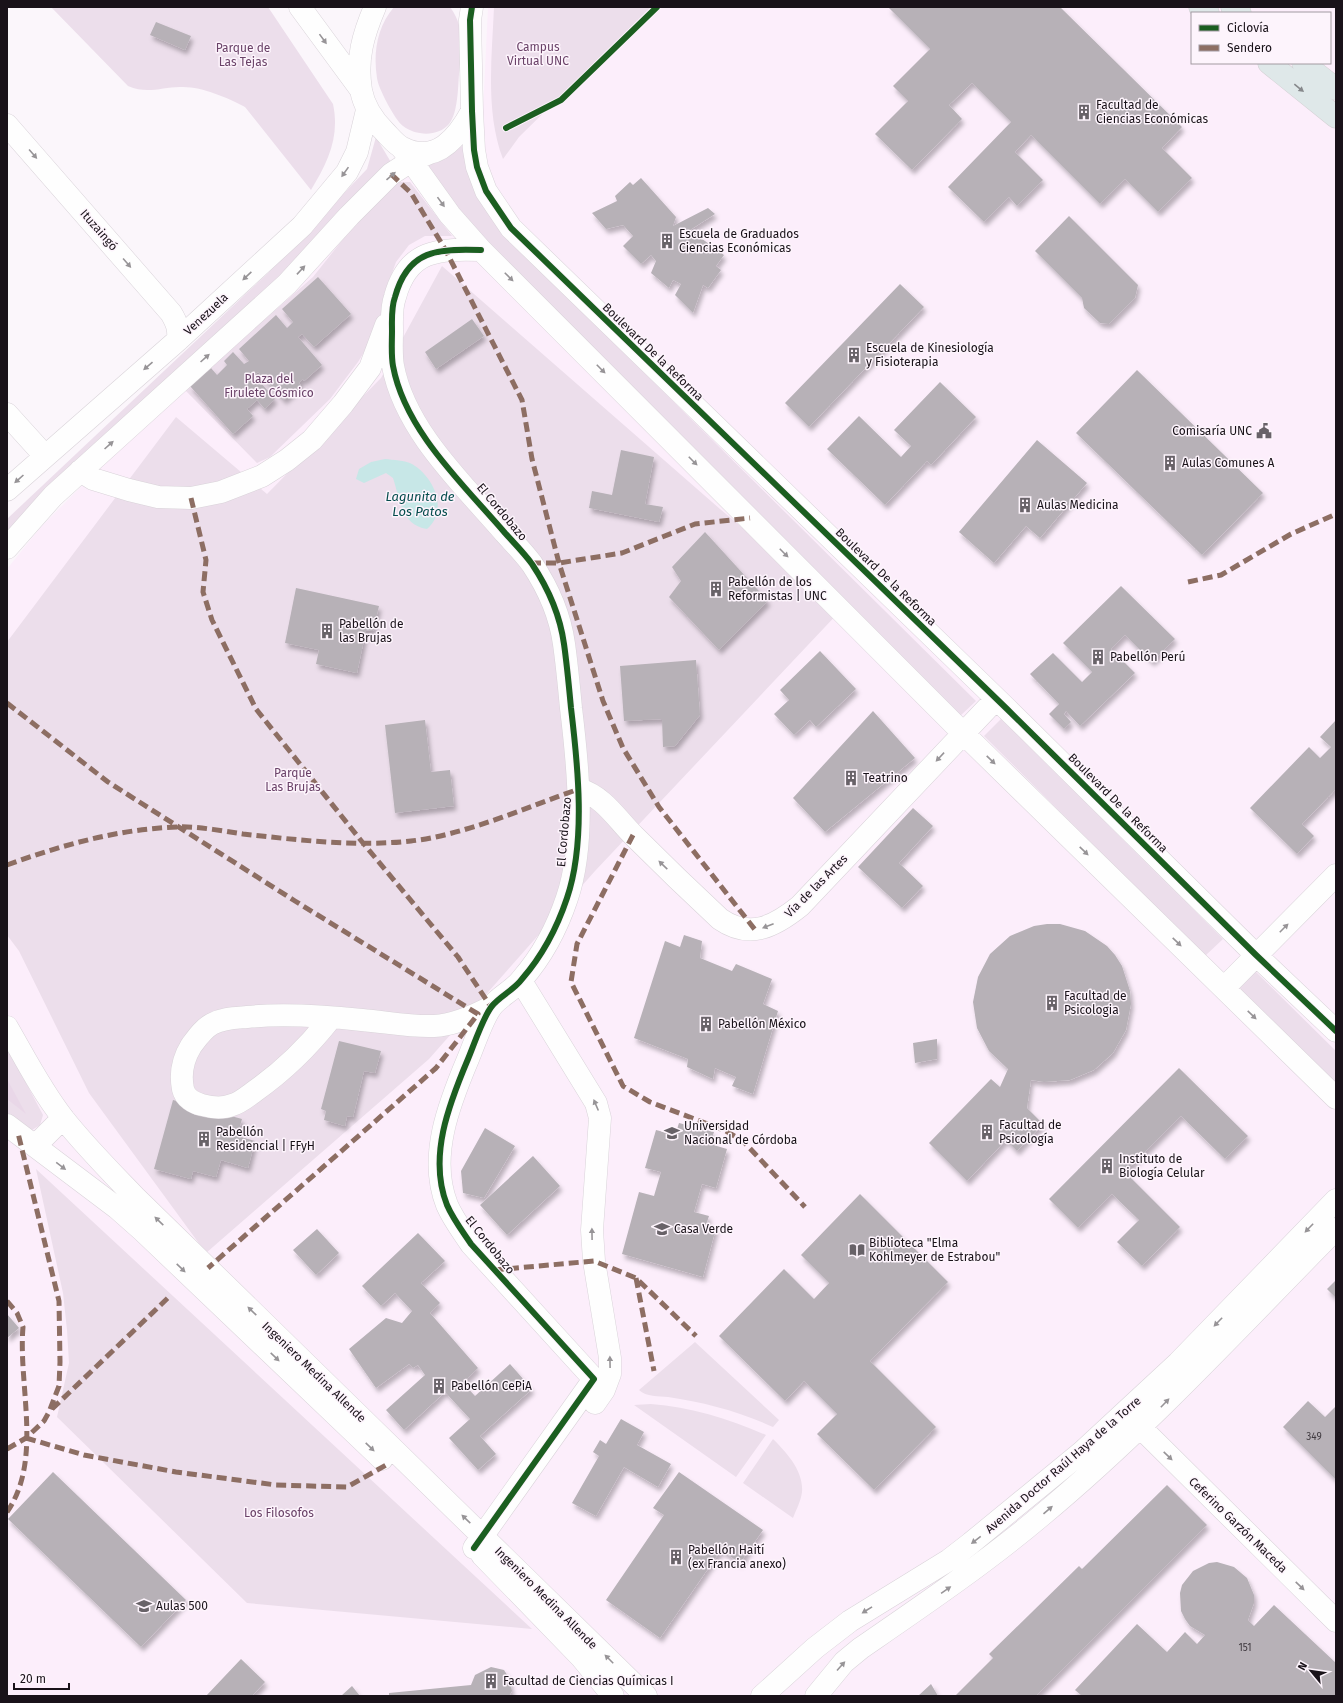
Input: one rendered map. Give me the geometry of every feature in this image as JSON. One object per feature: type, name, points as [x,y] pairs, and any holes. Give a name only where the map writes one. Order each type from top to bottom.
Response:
[{"type":"main road","points":[[1270,64],[1336,118]]},
{"type":"main road","points":[[1304,64],[1336,89]]},
{"type":"street","points":[[300,7],[364,100],[381,128],[406,154],[450,215],[481,250],[963,733],[1336,1098]]},
{"type":"street","name":"Venezuela","points":[[7,490],[178,340],[302,226],[347,172],[357,152],[364,100],[362,46],[364,32],[375,7]]},
{"type":"street","name":"Boulevard De la Reforma","points":[[468,11],[476,168],[486,191],[511,228],[996,699],[1256,955],[1336,1030]]},
{"type":"street","points":[[7,548],[46,503],[287,284],[391,174],[406,154],[432,152],[444,147],[454,139],[472,111]]},
{"type":"street","name":"Ituzaingó","points":[[7,125],[171,313],[178,327],[178,340]]},
{"type":"street","name":"El Cordobazo","points":[[481,250],[445,249],[427,254],[415,260],[401,279],[392,306],[393,366],[400,388],[412,415],[426,440],[531,563],[547,591],[557,614],[564,642],[578,789],[576,852],[568,895],[546,946],[521,981],[491,1007],[460,1079],[445,1120],[439,1152],[441,1180],[446,1203],[471,1244],[599,1385]]},
{"type":"street","points":[[80,471],[93,480],[129,490],[158,497],[190,498],[221,492],[262,476],[288,460],[312,440],[359,385],[370,368],[380,344],[392,306]]},
{"type":"street","points":[[7,414],[45,456]]},
{"type":"street","name":"Vía de las Artes","points":[[578,789],[590,793],[603,802],[633,835],[720,920],[734,927],[756,930],[785,918],[800,906],[996,699]]},
{"type":"street","points":[[1224,988],[1336,875]]},
{"type":"street","points":[[484,1547],[599,1385],[610,1374],[610,1358],[594,1261],[592,1230],[600,1118],[596,1103],[521,981]]},
{"type":"street","points":[[331,1018],[313,1040],[289,1065],[268,1082],[233,1105],[221,1108],[200,1105],[190,1100],[184,1093],[181,1075],[183,1064],[189,1050],[199,1034],[212,1024],[224,1019],[265,1015],[331,1018],[434,1026],[454,1023],[491,1007]]},
{"type":"street","name":"Ingeniero Medina Allende","points":[[7,1027],[43,1089],[63,1118],[84,1144],[484,1547],[581,1657],[613,1696]]},
{"type":"street","points":[[35,1146],[63,1118]]},
{"type":"street","name":"Ingeniero Medina Allende","points":[[7,1125],[117,1208],[143,1231],[646,1696]]},
{"type":"street","name":"Avenida Doctor Raúl Haya de la Torre","points":[[762,1696],[815,1648],[850,1621],[960,1552],[999,1522],[1082,1452],[1178,1363],[1336,1200]]},
{"type":"street","name":"Avenida Doctor Raúl Haya de la Torre","points":[[816,1696],[844,1662],[974,1570],[1041,1516],[1140,1428],[1336,1228]]},
{"type":"street","name":"Ceferino Garzón Maceda","points":[[1140,1428],[1336,1621]]},
{"type":"shaded area","name":"Universidad Nacional de Córdoba","points":[[488,7],[1336,7],[1336,1696],[7,1696],[7,569],[40,528],[142,425],[310,276],[388,186],[437,163],[465,145],[483,112]]},
{"type":"shaded area","points":[[7,1079],[26,1114],[7,1099]]},
{"type":"green space","name":"Parque de Las Tejas","points":[[51,7],[268,7],[333,104],[335,116],[334,138],[323,169],[311,190],[245,107],[207,91],[191,87],[143,90],[128,86]]},
{"type":"green space","points":[[394,7],[450,7],[458,23],[461,47],[456,107],[449,124],[439,131],[427,134],[414,132],[403,126],[392,111],[378,83],[376,50],[380,32],[388,15]]},
{"type":"green space","name":"Campus Virtual UNC","points":[[494,7],[651,7],[519,137],[503,159],[497,141],[492,103],[491,64]]},
{"type":"green space","points":[[376,137],[392,164],[304,260],[7,540],[7,519],[268,273],[367,169]]},
{"type":"green space","points":[[460,141],[478,190],[490,213],[505,235],[976,701],[959,717],[497,260],[418,164]]},
{"type":"green space","name":"Plaza del Firulete Cósmico","points":[[395,182],[410,182],[452,236],[425,236],[409,245],[396,262],[385,293],[379,328],[358,362],[330,399],[270,457],[257,463],[185,390],[313,277],[344,238]]},
{"type":"green space","name":"Parque Las Brujas","points":[[442,266],[720,509],[841,610],[595,871],[429,1059],[206,1253],[89,1093],[19,951],[7,935],[7,642],[176,417],[267,494],[381,378]]},
{"type":"green space","points":[[1001,719],[1223,939],[1205,956],[984,736]]},
{"type":"green space","points":[[1254,970],[1336,1051],[1336,1086],[1236,987]]},
{"type":"green space","points":[[7,1047],[43,1115],[40,1125],[32,1130],[7,1115]]},
{"type":"green space","name":"Los Filosofos","points":[[36,1169],[532,1629],[247,1603],[57,1417],[69,1363],[67,1330],[63,1293]]},
{"type":"green space","points":[[695,1342],[779,1420],[773,1427],[722,1408],[681,1399],[649,1395],[639,1390]]},
{"type":"green space","points":[[651,1404],[681,1408],[710,1415],[766,1435],[736,1477],[634,1405]]},
{"type":"green space","points":[[773,1439],[793,1462],[802,1484],[800,1502],[793,1518],[743,1483]]},
{"type":"water","name":"Lagunita de Los Patos","points":[[385,459],[412,464],[427,477],[432,485],[438,504],[437,513],[434,521],[427,529],[418,527],[407,517],[400,502],[393,478],[386,473],[364,483],[356,479],[359,469],[371,462]]},
{"type":"building","name":"Facultad de Ciencias Económicas","points":[[888,7],[1060,7],[1182,127],[1162,148],[1192,178],[1158,212],[1125,179],[1100,204],[1031,135],[1015,152],[1043,180],[1017,206],[1009,197],[984,222],[948,187],[1011,122],[972,83],[949,105],[962,119],[912,170],[875,134],[908,101],[893,86],[930,49]]},
{"type":"building","points":[[156,22],[191,36],[185,50],[150,35]]},
{"type":"building","name":"Escuela de Graduados Ciencias Económicas","points":[[641,178],[676,217],[673,226],[708,208],[715,214],[690,230],[724,255],[716,266],[721,270],[708,288],[703,285],[693,313],[675,295],[681,284],[673,280],[669,288],[651,273],[656,261],[651,255],[641,264],[623,246],[633,236],[623,225],[606,229],[592,213],[617,201],[615,196],[630,182],[633,185]]},
{"type":"building","points":[[1069,216],[1138,285],[1135,298],[1109,324],[1100,323],[1084,308],[1082,298],[1035,251]]},
{"type":"building","points":[[318,277],[351,314],[314,347],[302,334],[298,337],[322,365],[304,381],[303,379],[299,383],[301,385],[284,400],[258,372],[254,375],[275,399],[265,409],[257,400],[247,409],[253,416],[233,434],[190,386],[211,368],[217,375],[227,365],[224,361],[233,352],[244,364],[249,361],[239,349],[276,315],[287,328],[293,322],[282,309]]},
{"type":"building","name":"Escuela de Kinesiología y Fisioterapia","points":[[900,284],[924,307],[809,427],[785,403]]},
{"type":"building","points":[[472,319],[484,336],[436,369],[425,352]]},
{"type":"building","name":"Aulas Comunes A","points":[[1137,370],[1263,493],[1202,555],[1076,433]]},
{"type":"building","points":[[940,382],[976,417],[931,465],[927,461],[885,505],[827,449],[859,416],[901,457],[911,446],[894,430]]},
{"type":"building","name":"Aulas Medicina","points":[[1037,440],[1087,483],[1040,538],[1026,526],[994,563],[959,532]]},
{"type":"building","points":[[621,450],[654,457],[645,504],[663,507],[659,522],[589,508],[592,491],[612,495]]},
{"type":"building","name":"Pabellón de los Reformistas | UNC","points":[[705,532],[768,601],[719,650],[669,597],[681,581],[672,567]]},
{"type":"building","name":"Pabellón Perú","points":[[1121,586],[1175,639],[1152,662],[1125,635],[1111,649],[1135,673],[1080,726],[1066,711],[1064,714],[1071,722],[1064,729],[1049,714],[1059,704],[1030,674],[1053,653],[1082,682],[1092,672],[1063,643]]},
{"type":"building","name":"Pabellón de las Brujas","points":[[296,588],[379,606],[373,631],[366,630],[357,673],[316,664],[319,650],[285,643]]},
{"type":"building","points":[[820,651],[856,689],[816,727],[810,720],[794,735],[774,714],[789,700],[780,690]]},
{"type":"building","points":[[696,660],[700,715],[675,746],[663,747],[662,719],[624,721],[620,666]]},
{"type":"building","name":"Teatrino","points":[[873,711],[915,758],[825,832],[793,798]]},
{"type":"building","points":[[425,720],[431,772],[450,770],[454,806],[395,813],[385,725]]},
{"type":"building","points":[[1336,720],[1336,789],[1302,824],[1314,836],[1297,854],[1250,808],[1309,747],[1320,758],[1331,747],[1320,737]]},
{"type":"building","points":[[913,808],[933,826],[899,863],[923,886],[902,908],[858,867]]},
{"type":"building","name":"Facultad de Psicologia","points":[[1060,924],[1085,931],[1107,946],[1115,955],[1122,966],[1130,991],[1131,1004],[1126,1030],[1113,1053],[1094,1070],[1070,1080],[1044,1082],[1031,1080],[1027,1108],[1043,1124],[1017,1151],[1006,1140],[967,1181],[929,1143],[991,1079],[1000,1087],[1008,1069],[989,1051],[977,1028],[973,1002],[978,977],[990,954],[1010,936],[1034,926]]},
{"type":"building","name":"Pabellón México","points":[[684,935],[702,941],[700,958],[732,971],[736,964],[772,979],[763,1004],[778,1011],[753,1094],[732,1086],[736,1077],[715,1068],[713,1079],[687,1067],[688,1059],[634,1038],[665,941],[680,947]]},
{"type":"building","points":[[937,1039],[937,1059],[915,1063],[913,1043]]},
{"type":"building","points":[[339,1041],[381,1051],[375,1073],[364,1071],[353,1117],[347,1116],[345,1126],[324,1120],[326,1111],[321,1109]]},
{"type":"building","name":"Instituto de Biología Celular","points":[[1179,1068],[1248,1136],[1225,1159],[1181,1116],[1125,1172],[1180,1227],[1142,1266],[1117,1242],[1139,1220],[1112,1194],[1078,1228],[1049,1199]]},
{"type":"building","name":"Pabellón Residencial | FFyH","points":[[173,1100],[242,1119],[237,1136],[255,1141],[248,1168],[221,1160],[216,1177],[193,1171],[191,1179],[154,1169]]},
{"type":"building","name":"Casa Verde","points":[[679,1123],[714,1132],[710,1144],[727,1149],[716,1188],[702,1184],[694,1212],[709,1216],[706,1225],[716,1228],[703,1277],[622,1254],[639,1192],[654,1196],[661,1172],[645,1168],[656,1130],[675,1135]]},
{"type":"building","points":[[485,1128],[515,1146],[484,1198],[463,1193],[461,1171]]},
{"type":"building","points":[[533,1156],[560,1186],[507,1235],[480,1205]]},
{"type":"building","points":[[860,1194],[948,1282],[870,1361],[936,1427],[874,1490],[817,1434],[837,1414],[804,1381],[785,1401],[719,1336],[784,1269],[814,1299],[829,1283],[801,1255]]},
{"type":"building","points":[[317,1229],[339,1253],[316,1275],[293,1250]]},
{"type":"building","points":[[418,1233],[445,1261],[421,1283],[440,1303],[430,1313],[478,1368],[463,1383],[475,1396],[510,1364],[532,1389],[480,1436],[496,1454],[478,1470],[449,1438],[470,1419],[445,1392],[404,1430],[386,1410],[425,1375],[418,1365],[413,1368],[409,1364],[376,1388],[349,1349],[386,1318],[402,1323],[412,1311],[395,1293],[381,1306],[362,1286]]},
{"type":"building","points":[[1336,1280],[1336,1298],[1327,1289]]},
{"type":"building","points":[[7,1314],[19,1328],[7,1338]]},
{"type":"building","points":[[1308,1401],[1325,1417],[1336,1406],[1336,1480],[1283,1427]]},
{"type":"building","points":[[621,1419],[644,1432],[637,1445],[671,1464],[658,1487],[624,1467],[596,1516],[572,1503],[599,1456],[593,1452],[600,1440],[606,1444]]},
{"type":"building","points":[[53,1472],[186,1600],[141,1647],[8,1519]]},
{"type":"building","name":"Pabellón Haití (ex Francia anexo)","points":[[679,1472],[763,1530],[740,1563],[721,1550],[660,1638],[606,1600],[664,1515],[653,1508]]},
{"type":"building","points":[[1167,1485],[1207,1525],[1036,1696],[956,1695],[993,1658],[989,1654],[1079,1566],[1082,1569]]},
{"type":"building","points":[[1217,1562],[1234,1567],[1247,1578],[1254,1595],[1254,1603],[1248,1620],[1254,1626],[1274,1605],[1336,1663],[1336,1696],[1082,1696],[1075,1690],[1137,1624],[1167,1652],[1185,1632],[1197,1644],[1205,1635],[1190,1626],[1185,1619],[1181,1611],[1180,1593],[1182,1585],[1193,1571],[1209,1563]]},
{"type":"building","points":[[241,1659],[265,1682],[252,1696],[206,1696]]},
{"type":"building","name":"Facultad de Ciencias Químicas I","points":[[491,1667],[504,1670],[509,1678],[512,1691],[509,1696],[389,1696],[389,1693],[471,1685],[475,1675]]},
{"type":"building","points":[[931,1684],[938,1696],[918,1696]]},
{"type":"building","points":[[352,1686],[360,1696],[341,1696]]},
{"type":"marked path","points":[[391,174],[411,193],[445,249],[522,400],[532,459],[559,563],[603,701],[623,748],[659,807],[756,931]]},
{"type":"marked path","points":[[191,498],[206,560],[203,592],[212,620],[256,709],[363,843],[458,957],[491,1007]]},
{"type":"marked path","points":[[1188,582],[1221,575],[1291,534],[1336,514]]},
{"type":"marked path","points":[[531,563],[559,563],[622,553],[695,524],[750,518]]},
{"type":"marked path","points":[[7,703],[108,782],[295,901],[478,1014],[436,1068],[208,1268]]},
{"type":"marked path","points":[[7,865],[90,839],[155,828],[202,828],[243,834],[327,842],[390,843],[411,841],[432,838],[474,827],[579,789]]},
{"type":"marked path","points":[[633,835],[577,944],[571,982],[623,1086],[650,1102],[726,1131],[743,1141],[805,1207]]},
{"type":"marked path","points":[[7,1449],[26,1438],[44,1421],[59,1386],[60,1362],[59,1301],[18,1133]]},
{"type":"marked path","points":[[494,1270],[594,1261],[636,1278],[696,1336]]},
{"type":"marked path","points":[[636,1278],[654,1371]]},
{"type":"marked path","points":[[52,1409],[171,1295]]},
{"type":"marked path","points":[[7,1301],[17,1313],[23,1327],[22,1350],[27,1422],[27,1446],[24,1469],[18,1492],[7,1512]]},
{"type":"marked path","points":[[26,1438],[84,1455],[176,1472],[276,1485],[347,1487],[388,1464]]},
{"type":"cycle path","points":[[472,7],[470,20],[474,150],[477,167],[486,191],[511,228],[1007,709],[1256,955],[1336,1031]]},
{"type":"cycle path","points":[[506,128],[561,100],[657,7]]},
{"type":"cycle path","points":[[474,1548],[594,1379],[471,1244],[447,1205],[442,1187],[440,1168],[440,1150],[448,1112],[485,1017],[495,1002],[519,983],[536,961],[548,941],[559,920],[567,898],[577,853],[579,804],[576,754],[564,644],[560,623],[556,612],[538,573],[529,560],[438,456],[423,435],[410,413],[400,390],[393,366],[393,305],[401,281],[408,269],[427,255],[438,252],[451,250],[481,250]]},
{"type":"place","name":"Facultad de Ciencias Económicas","points":[[1084,112]]},
{"type":"place","name":"Escuela de Graduados Ciencias Económicas","points":[[667,241]]},
{"type":"place","name":"Escuela de Kinesiología y Fisioterapia","points":[[854,355]]},
{"type":"place","name":"Comisaría UNC","points":[[1264,431]]},
{"type":"place","name":"Aulas Comunes A","points":[[1170,463]]},
{"type":"place","name":"Aulas Medicina","points":[[1025,505]]},
{"type":"place","name":"Pabellón de los Reformistas | UNC","points":[[716,589]]},
{"type":"place","name":"Pabellón de las Brujas","points":[[327,631]]},
{"type":"place","name":"Pabellón Perú","points":[[1098,657]]},
{"type":"place","name":"Teatrino","points":[[851,778]]},
{"type":"place","name":"Facultad de Psicologia","points":[[1052,1003]]},
{"type":"place","name":"Pabellón México","points":[[706,1024]]},
{"type":"place","name":"Facultad de Psicología","points":[[987,1132]]},
{"type":"place","name":"Universidad Nacional de Córdoba","points":[[672,1133]]},
{"type":"place","name":"Pabellón Residencial | FFyH","points":[[204,1139]]},
{"type":"place","name":"Instituto de Biología Celular","points":[[1107,1166]]},
{"type":"place","name":"Casa Verde","points":[[662,1229]]},
{"type":"place","name":"Biblioteca \"Elma Kohlmeyer de Estrabou\"","points":[[857,1250]]},
{"type":"place","name":"Pabellón CePiA","points":[[439,1386]]},
{"type":"place","name":"Pabellón Haití (ex Francia anexo)","points":[[676,1557]]},
{"type":"place","name":"Aulas 500","points":[[144,1606]]},
{"type":"place","name":"Facultad de Ciencias Químicas I","points":[[491,1681]]}]
